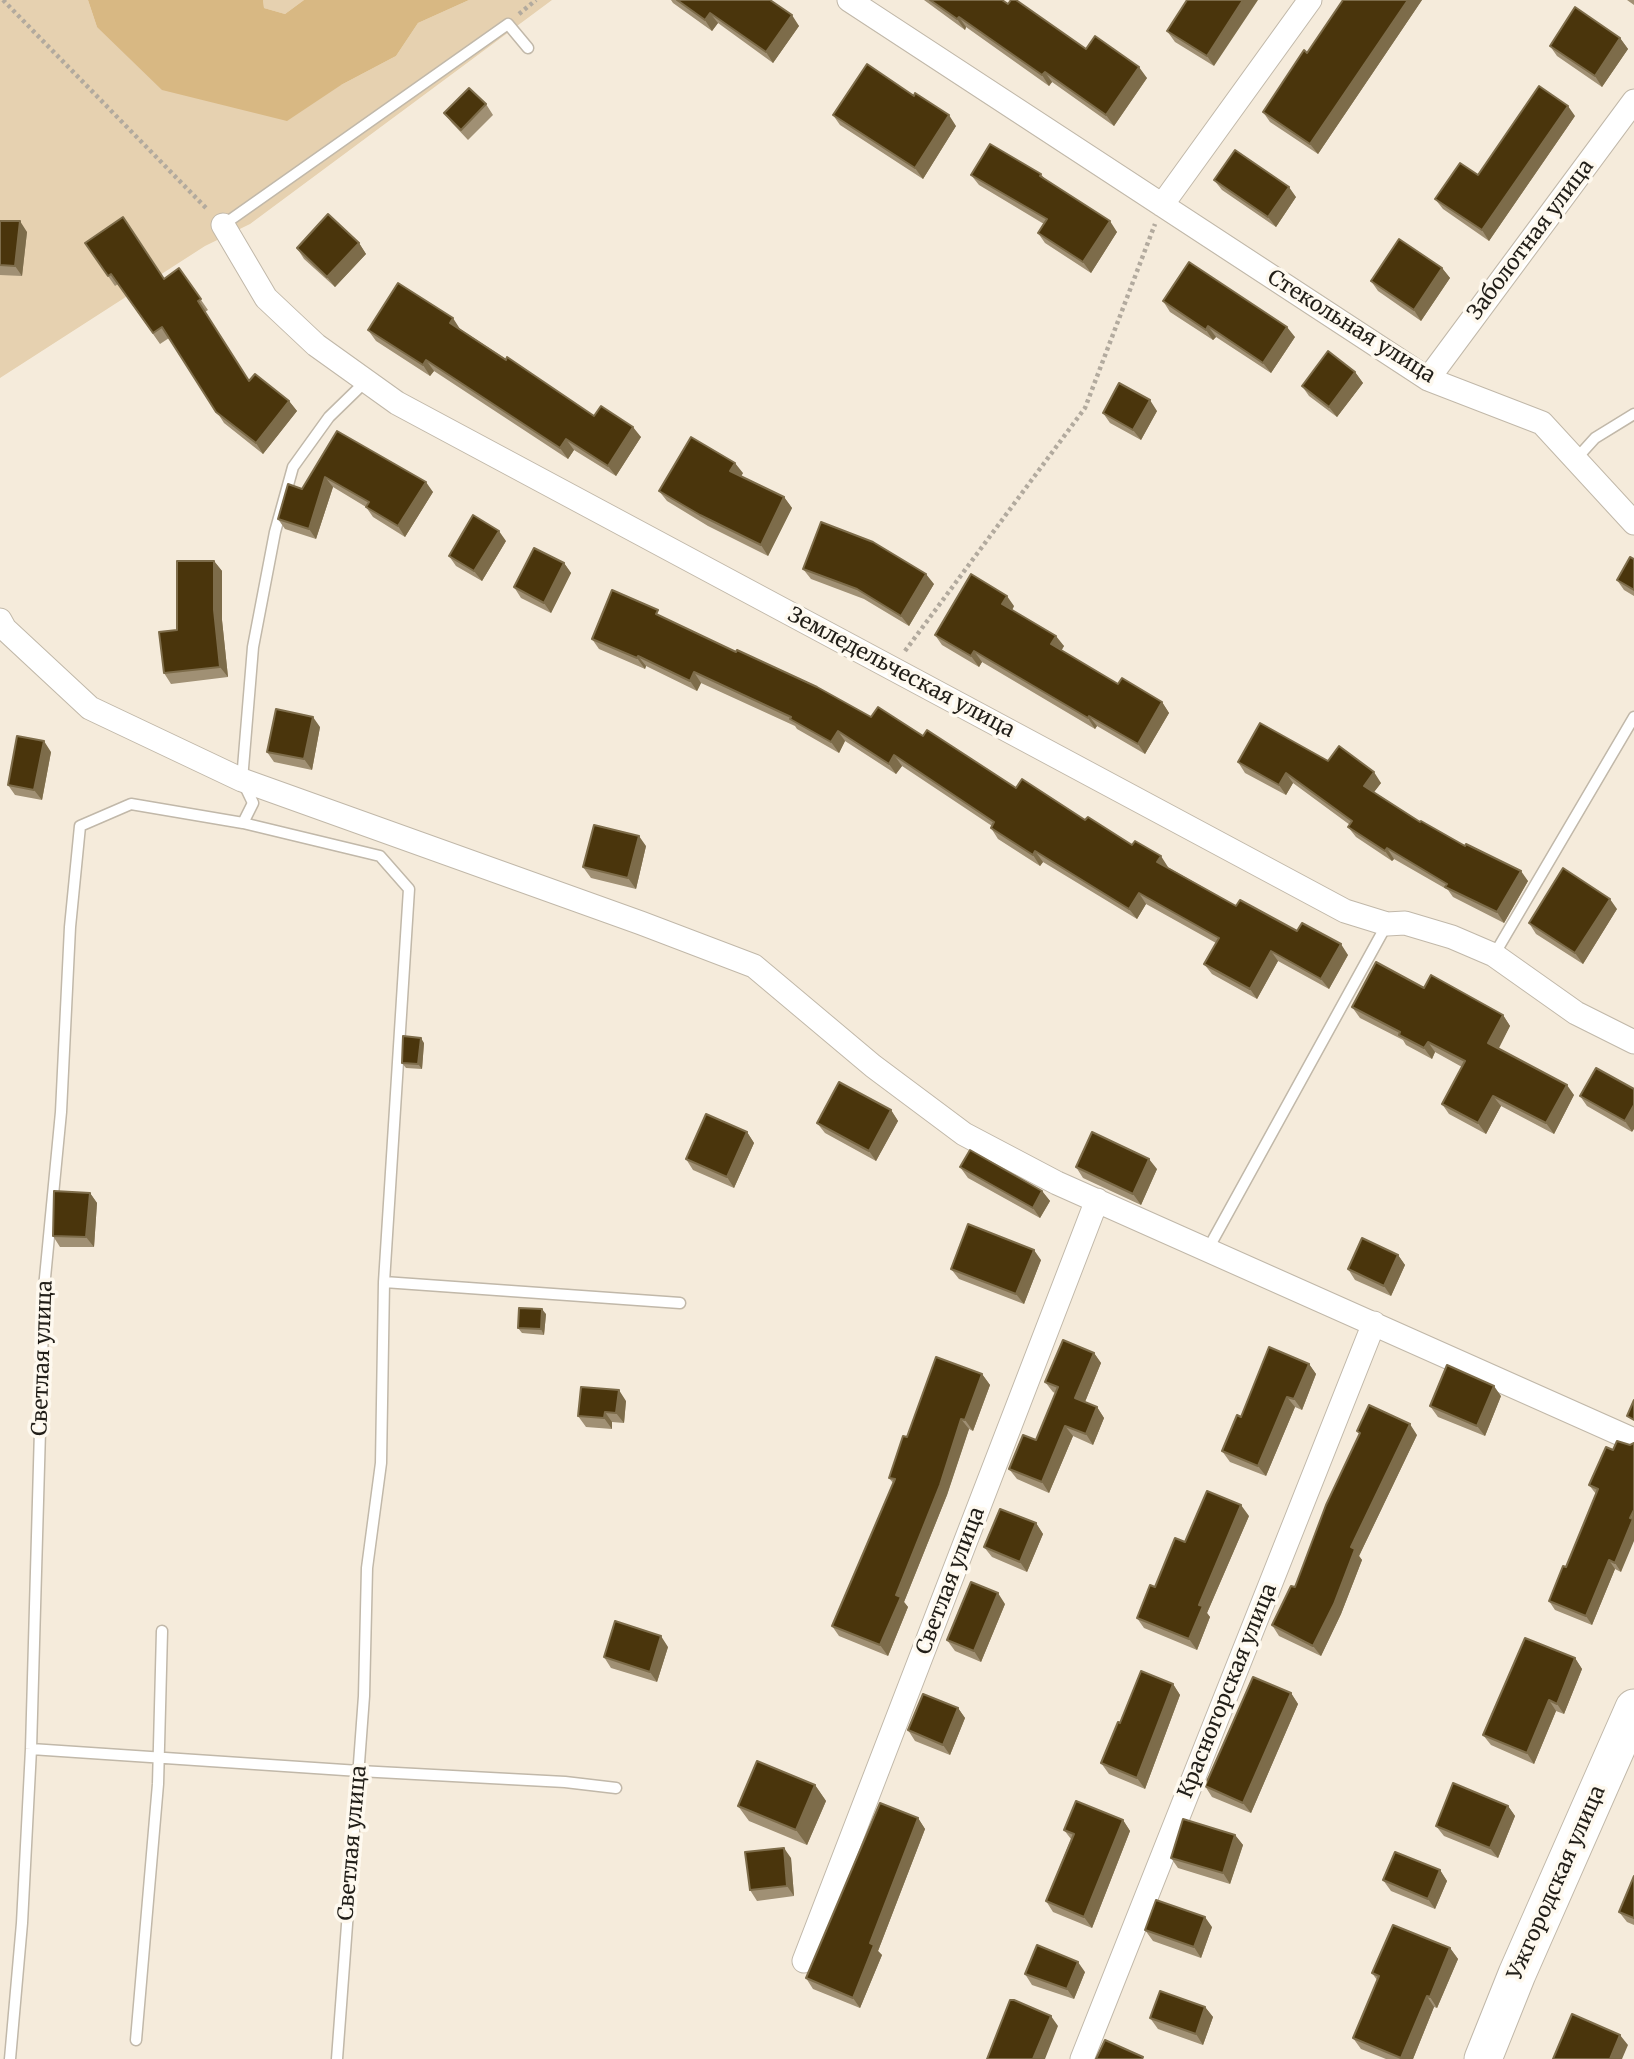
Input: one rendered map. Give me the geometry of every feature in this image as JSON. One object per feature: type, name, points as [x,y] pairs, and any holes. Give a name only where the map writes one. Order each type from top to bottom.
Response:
[{"type":"main road","name":"Ужгородская улица","points":[[1483,2059],[1634,1708]]},
{"type":"street","name":"Стекольная улица","points":[[849,0],[1428,379],[1542,423],[1634,523]]},
{"type":"street","points":[[1162,205],[1310,0]]},
{"type":"street","name":"Заболотная улица","points":[[1428,379],[1634,101]]},
{"type":"street","name":"Земледельческая улица","points":[[223,225],[266,298],[316,345],[397,403],[1345,911],[1387,924],[1405,923],[1452,937],[1494,956],[1576,1013],[1634,1042]]},
{"type":"street","points":[[0,620],[5,629],[90,708],[242,780],[754,966],[873,1066],[964,1134],[1057,1183],[1634,1440]]},
{"type":"street","name":"Светлая улица","points":[[804,1961],[1097,1200]]},
{"type":"street","name":"Красногорская улица","points":[[1082,2059],[1374,1323]]},
{"type":"lane","points":[[223,225],[508,24],[528,48]]},
{"type":"lane","points":[[243,823],[253,803],[242,780],[253,647],[275,532],[293,467],[329,416],[366,381]]},
{"type":"lane","points":[[1576,459],[1595,438],[1634,414]]},
{"type":"lane","points":[[1494,956],[1634,717]]},
{"type":"lane","name":"Светлая улица","points":[[9,2059],[22,1923],[31,1749],[44,1288],[61,1112],[70,927],[80,826],[131,804],[243,823],[380,856],[409,889],[384,1282],[381,1463],[368,1568],[364,1696],[337,2059]]},
{"type":"lane","points":[[1208,1249],[1387,924]]},
{"type":"lane","points":[[384,1282],[680,1303]]},
{"type":"lane","points":[[136,2040],[160,1756],[162,1631]]},
{"type":"lane","points":[[31,1749],[565,1782],[616,1788]]},
{"type":"path","points":[[0,5],[3,0],[223,225]]},
{"type":"path","points":[[892,668],[1085,408],[1162,205]]},
{"type":"shaded area","points":[[0,0],[88,0],[97,27],[341,85],[396,56],[418,23],[469,0],[552,0],[250,224],[205,246],[0,378]]},
{"type":"shaded area","points":[[88,0],[263,0],[264,8],[285,14],[304,0],[469,0],[418,23],[396,56],[341,85],[287,121],[162,90],[97,27]]},
{"type":"shaded area","points":[[263,0],[304,0],[285,14],[264,8]]},
{"type":"building","points":[[677,0],[770,0],[792,15],[766,52],[710,13],[705,20]]},
{"type":"building","points":[[930,0],[1002,0],[1008,4],[1011,0],[1016,0],[1086,49],[1095,36],[1139,67],[1106,115],[1045,72],[1042,75]]},
{"type":"building","points":[[1187,0],[1243,0],[1207,56],[1167,31]]},
{"type":"building","points":[[1343,0],[1408,0],[1310,144],[1263,112],[1304,50],[1307,53]]},
{"type":"building","points":[[1575,7],[1620,38],[1595,76],[1550,46]]},
{"type":"building","points":[[867,64],[914,96],[915,93],[949,115],[915,168],[833,115]]},
{"type":"building","points":[[1539,86],[1568,106],[1482,230],[1435,199],[1460,163],[1478,175]]},
{"type":"building","points":[[469,88],[486,104],[461,130],[444,113]]},
{"type":"building","points":[[990,144],[1041,174],[1040,176],[1110,221],[1083,262],[1038,233],[1047,219],[971,175]]},
{"type":"building","points":[[1235,150],[1289,187],[1268,217],[1214,180]]},
{"type":"building","points":[[328,214],[359,243],[327,277],[297,248]]},
{"type":"building","points":[[123,217],[164,279],[179,268],[201,299],[198,301],[249,381],[255,374],[289,401],[256,443],[216,412],[162,327],[153,333],[85,243]]},
{"type":"building","points":[[0,221],[20,221],[15,266],[0,265]]},
{"type":"building","points":[[1399,239],[1442,268],[1414,310],[1371,281]]},
{"type":"building","points":[[1189,262],[1287,327],[1263,363],[1208,326],[1206,330],[1163,301]]},
{"type":"building","points":[[398,283],[453,318],[450,323],[506,360],[507,357],[594,416],[601,406],[633,427],[608,466],[566,439],[560,448],[426,360],[423,365],[368,330]]},
{"type":"building","points":[[1328,351],[1355,372],[1329,407],[1302,386]]},
{"type":"building","points":[[1119,383],[1150,400],[1133,430],[1103,413]]},
{"type":"building","points":[[337,431],[426,482],[398,526],[366,507],[369,502],[325,477],[309,529],[278,519],[288,484],[302,489]]},
{"type":"building","points":[[691,437],[735,463],[730,471],[784,497],[761,545],[659,491]]},
{"type":"building","points":[[473,515],[499,531],[474,571],[449,556]]},
{"type":"building","points":[[821,522],[873,542],[926,574],[901,616],[857,589],[803,569]]},
{"type":"building","points":[[534,548],[564,563],[544,603],[514,587]]},
{"type":"building","points":[[1630,557],[1634,559],[1634,590],[1617,580]]},
{"type":"building","points":[[177,561],[214,561],[214,610],[220,667],[164,673],[159,632],[177,630]]},
{"type":"building","points":[[971,574],[1007,596],[1002,604],[1056,636],[1051,644],[1118,684],[1122,678],[1162,702],[1138,744],[974,651],[971,656],[935,635]]},
{"type":"building","points":[[612,590],[658,610],[656,614],[736,652],[737,650],[817,687],[871,717],[878,707],[923,736],[927,730],[1016,788],[1022,779],[1085,820],[1088,817],[1132,845],[1135,841],[1161,856],[1157,862],[1236,906],[1240,900],[1297,931],[1302,923],[1341,944],[1321,979],[1271,951],[1250,989],[1204,964],[1219,938],[1139,893],[1129,909],[1035,851],[1033,855],[991,828],[994,822],[894,755],[889,764],[838,731],[831,742],[790,719],[791,717],[694,672],[690,681],[638,656],[637,658],[592,639]]},
{"type":"building","points":[[276,709],[313,717],[304,759],[267,752]]},
{"type":"building","points":[[1260,723],[1328,761],[1339,746],[1374,772],[1364,786],[1420,822],[1521,871],[1497,912],[1445,887],[1447,884],[1387,848],[1385,851],[1348,827],[1352,821],[1286,773],[1279,785],[1238,762]]},
{"type":"building","points":[[17,736],[44,741],[34,790],[8,785]]},
{"type":"building","points":[[594,825],[639,836],[628,878],[583,867]]},
{"type":"building","points":[[1563,868],[1610,899],[1575,953],[1529,923]]},
{"type":"building","points":[[1376,962],[1424,988],[1431,975],[1503,1015],[1488,1043],[1567,1085],[1546,1123],[1493,1096],[1478,1123],[1442,1104],[1465,1061],[1428,1042],[1424,1048],[1352,1007]]},
{"type":"building","points":[[403,1036],[421,1038],[418,1064],[402,1063]]},
{"type":"building","points":[[1596,1068],[1634,1089],[1634,1105],[1625,1121],[1580,1096]]},
{"type":"building","points":[[839,1082],[891,1110],[869,1151],[817,1123]]},
{"type":"building","points":[[706,1114],[747,1132],[727,1177],[686,1159]]},
{"type":"building","points":[[1092,1132],[1149,1159],[1133,1194],[1076,1167]]},
{"type":"building","points":[[970,1150],[1042,1191],[1033,1208],[960,1167]]},
{"type":"building","points":[[54,1191],[90,1193],[86,1237],[53,1236]]},
{"type":"building","points":[[968,1224],[1034,1250],[1016,1294],[951,1269]]},
{"type":"building","points":[[1362,1238],[1398,1255],[1384,1286],[1348,1269]]},
{"type":"building","points":[[519,1308],[542,1309],[541,1329],[518,1328]]},
{"type":"building","points":[[1063,1340],[1094,1353],[1075,1398],[1097,1407],[1086,1434],[1065,1426],[1042,1482],[1009,1469],[1023,1435],[1036,1440],[1058,1387],[1045,1382]]},
{"type":"building","points":[[1269,1347],[1309,1364],[1294,1399],[1287,1397],[1258,1466],[1222,1451],[1237,1415],[1241,1417]]},
{"type":"building","points":[[936,1357],[982,1374],[965,1420],[961,1419],[940,1485],[896,1595],[901,1597],[880,1645],[832,1626],[895,1479],[889,1478],[903,1436],[907,1437]]},
{"type":"building","points":[[1447,1365],[1494,1386],[1477,1426],[1430,1406]]},
{"type":"building","points":[[581,1387],[619,1390],[616,1413],[605,1412],[604,1418],[578,1416]]},
{"type":"building","points":[[1634,1400],[1634,1420],[1627,1416]]},
{"type":"building","points":[[1369,1405],[1410,1424],[1351,1547],[1355,1549],[1334,1604],[1313,1646],[1272,1625],[1291,1586],[1295,1587],[1326,1505],[1360,1433],[1357,1431]]},
{"type":"building","points":[[1617,1441],[1630,1445],[1634,1443],[1634,1510],[1630,1518],[1633,1519],[1615,1563],[1609,1560],[1586,1616],[1549,1601],[1598,1489],[1589,1485],[1606,1447],[1613,1450]]},
{"type":"building","points":[[1207,1491],[1241,1505],[1199,1605],[1203,1606],[1189,1639],[1137,1618],[1150,1585],[1155,1587],[1175,1538],[1185,1542]]},
{"type":"building","points":[[1000,1509],[1036,1523],[1020,1562],[984,1547]]},
{"type":"building","points":[[971,1582],[998,1593],[974,1651],[947,1640]]},
{"type":"building","points":[[615,1621],[661,1636],[650,1672],[604,1657]]},
{"type":"building","points":[[1525,1638],[1575,1658],[1557,1704],[1549,1700],[1527,1753],[1483,1735]]},
{"type":"building","points":[[1141,1671],[1173,1684],[1137,1778],[1101,1763]]},
{"type":"building","points":[[1253,1677],[1291,1693],[1243,1803],[1205,1786]]},
{"type":"building","points":[[923,1694],[958,1708],[943,1745],[908,1730]]},
{"type":"building","points":[[757,1761],[815,1785],[796,1830],[738,1806]]},
{"type":"building","points":[[1453,1783],[1508,1806],[1490,1848],[1436,1826]]},
{"type":"building","points":[[1076,1801],[1123,1820],[1084,1917],[1046,1901],[1074,1834],[1064,1830]]},
{"type":"building","points":[[880,1803],[918,1818],[870,1943],[874,1945],[853,1998],[806,1978]]},
{"type":"building","points":[[1183,1819],[1235,1835],[1223,1873],[1171,1858]]},
{"type":"building","points":[[784,1848],[787,1886],[750,1890],[745,1852]]},
{"type":"building","points":[[1395,1852],[1440,1870],[1428,1899],[1383,1880]]},
{"type":"building","points":[[1634,1876],[1634,1918],[1619,1912]]},
{"type":"building","points":[[1156,1900],[1205,1917],[1194,1947],[1145,1930]]},
{"type":"building","points":[[1393,1925],[1450,1948],[1401,2058],[1353,2038],[1379,1976],[1372,1973]]},
{"type":"building","points":[[1037,1945],[1078,1962],[1067,1989],[1025,1974]]},
{"type":"building","points":[[1160,1991],[1205,2007],[1196,2034],[1150,2018]]},
{"type":"building","points":[[1010,2000],[1051,2016],[1033,2059],[987,2059]]},
{"type":"building","points":[[1572,2014],[1620,2035],[1610,2059],[1553,2059]]},
{"type":"building","points":[[1105,2040],[1143,2057],[1096,2059]]}]
